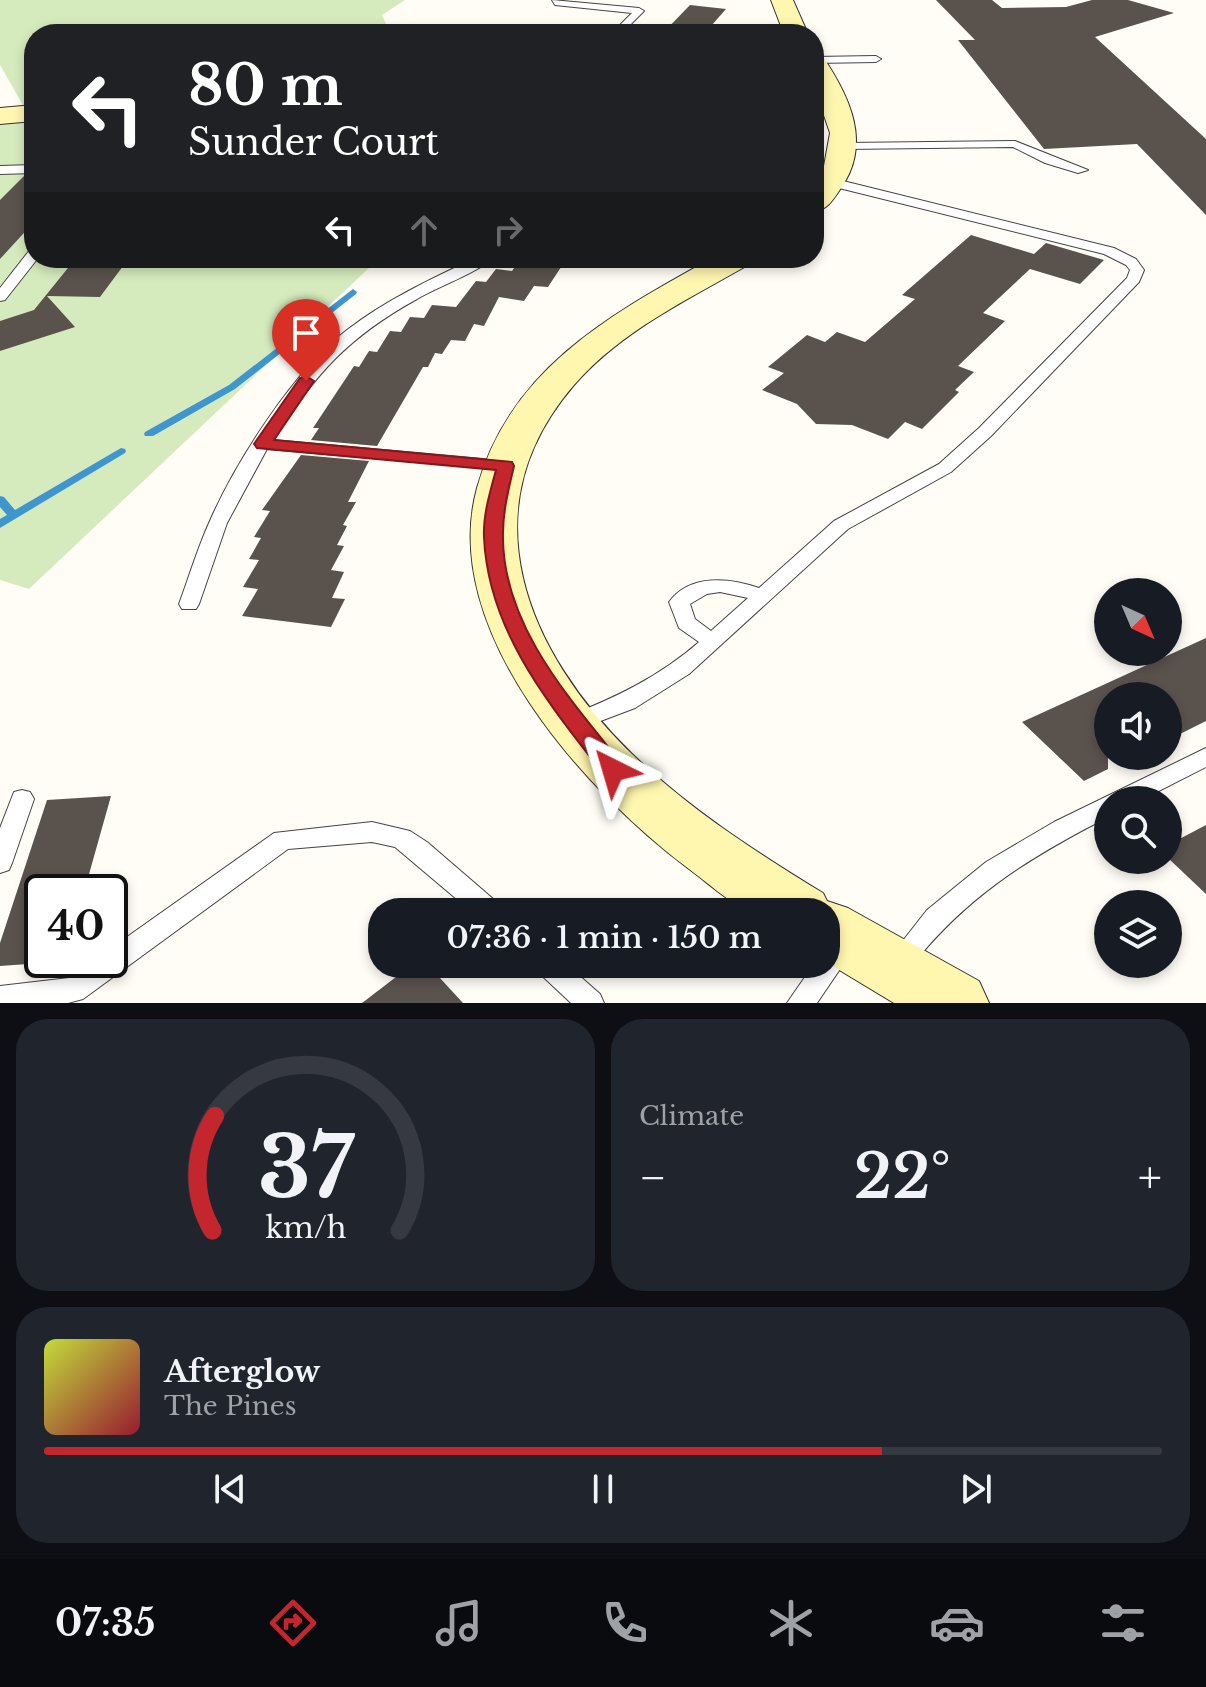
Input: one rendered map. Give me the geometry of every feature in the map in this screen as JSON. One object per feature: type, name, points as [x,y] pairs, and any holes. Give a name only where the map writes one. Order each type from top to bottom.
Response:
[{"type":"street","points":[[782,0],[792,24]]},
{"type":"street","points":[[824,80],[840,110],[845,146],[824,190]]},
{"type":"street","points":[[0,116],[24,114]]},
{"type":"street","points":[[719,268],[611,332],[578,360],[552,388],[531,418],[505,466],[495,507],[493,536],[500,580],[519,634],[548,686],[606,763],[650,803],[742,873],[842,937],[956,1003]]},
{"type":"lane","points":[[555,2],[639,11],[626,24]]},
{"type":"lane","points":[[824,61],[876,59]]},
{"type":"lane","points":[[845,146],[1015,144],[1049,160],[1082,170]]},
{"type":"lane","points":[[0,170],[24,169]]},
{"type":"lane","points":[[574,723],[627,702],[658,685],[713,642],[841,525],[945,468],[985,432],[1134,279],[1137,270],[1131,262],[1109,251],[824,192]]},
{"type":"lane","points":[[0,297],[24,267]]},
{"type":"lane","points":[[189,604],[222,514],[263,444],[306,381],[349,335],[425,287],[465,268]]},
{"type":"lane","points":[[263,444],[505,466]]},
{"type":"lane","points":[[713,642],[686,623],[679,602],[696,589],[719,584],[743,588],[763,597]]},
{"type":"lane","points":[[1148,786],[1206,757]]},
{"type":"lane","points":[[0,863],[22,799]]},
{"type":"lane","points":[[801,1003],[842,937],[935,918],[972,887],[1066,827],[1094,813]]},
{"type":"lane","points":[[0,998],[74,990],[283,840],[372,832],[401,838],[474,898]]},
{"type":"lane","points":[[562,978],[590,1003]]},
{"type":"green space","points":[[0,0],[405,0],[382,15],[386,24],[24,24],[24,105],[0,65]]},
{"type":"green space","points":[[24,120],[24,268],[369,268],[29,589],[0,580],[0,122]]},
{"type":"building","points":[[936,0],[992,0],[1002,8],[1066,7],[1092,0],[1128,0],[1174,13],[1095,37],[1206,139],[1206,215],[1137,144],[1044,149],[958,40],[975,40]]},
{"type":"building","points":[[690,5],[726,9],[713,24],[672,24]]},
{"type":"building","points":[[24,176],[24,233],[0,259],[0,200]]},
{"type":"building","points":[[971,235],[1034,254],[1046,243],[1104,260],[1080,284],[1030,269],[983,313],[1005,321],[958,366],[974,372],[922,429],[905,422],[888,439],[852,425],[816,424],[797,404],[762,390],[784,373],[768,367],[807,335],[825,342],[837,332],[865,342],[915,299],[902,295]]},
{"type":"building","points":[[68,268],[122,268],[100,297],[47,296],[75,327],[0,351],[0,321],[34,310]]},
{"type":"building","points":[[514,268],[560,268],[548,287],[534,286],[524,301],[499,297],[484,326],[474,324],[465,341],[451,340],[442,354],[435,353],[428,367],[423,367],[377,446],[311,440],[319,428],[313,428],[354,366],[359,367],[369,351],[377,352],[390,331],[401,332],[410,317],[424,318],[432,305],[456,307],[476,281],[486,282],[496,269],[512,271]]},
{"type":"building","points":[[301,455],[369,461],[348,502],[356,502],[343,525],[347,526],[337,545],[344,546],[331,570],[344,572],[332,598],[345,599],[331,627],[242,616],[258,589],[243,587],[259,560],[249,559],[261,538],[254,537],[270,511],[262,510]]},
{"type":"building","points":[[1206,638],[1206,721],[1182,733],[1182,682],[1110,682],[1145,666],[1182,666],[1182,649]]},
{"type":"building","points":[[1094,689],[1094,770],[1106,770],[1084,781],[1022,722]]},
{"type":"building","points":[[111,796],[89,874],[24,874],[24,964],[0,966],[0,943],[47,800]]},
{"type":"building","points":[[1206,825],[1206,894],[1182,871],[1182,838]]},
{"type":"building","points":[[395,978],[440,978],[463,1003],[362,1003]]},
{"type":"waterway","points":[[149,434],[232,387],[353,292]]},
{"type":"waterway","points":[[0,524],[121,451]]},
{"type":"waterway","points":[[0,499],[13,516]]},
{"type":"route","points":[[306,381],[263,444],[505,466],[495,507],[493,536],[500,580],[509,607],[519,634],[548,686],[613,770]]}]
